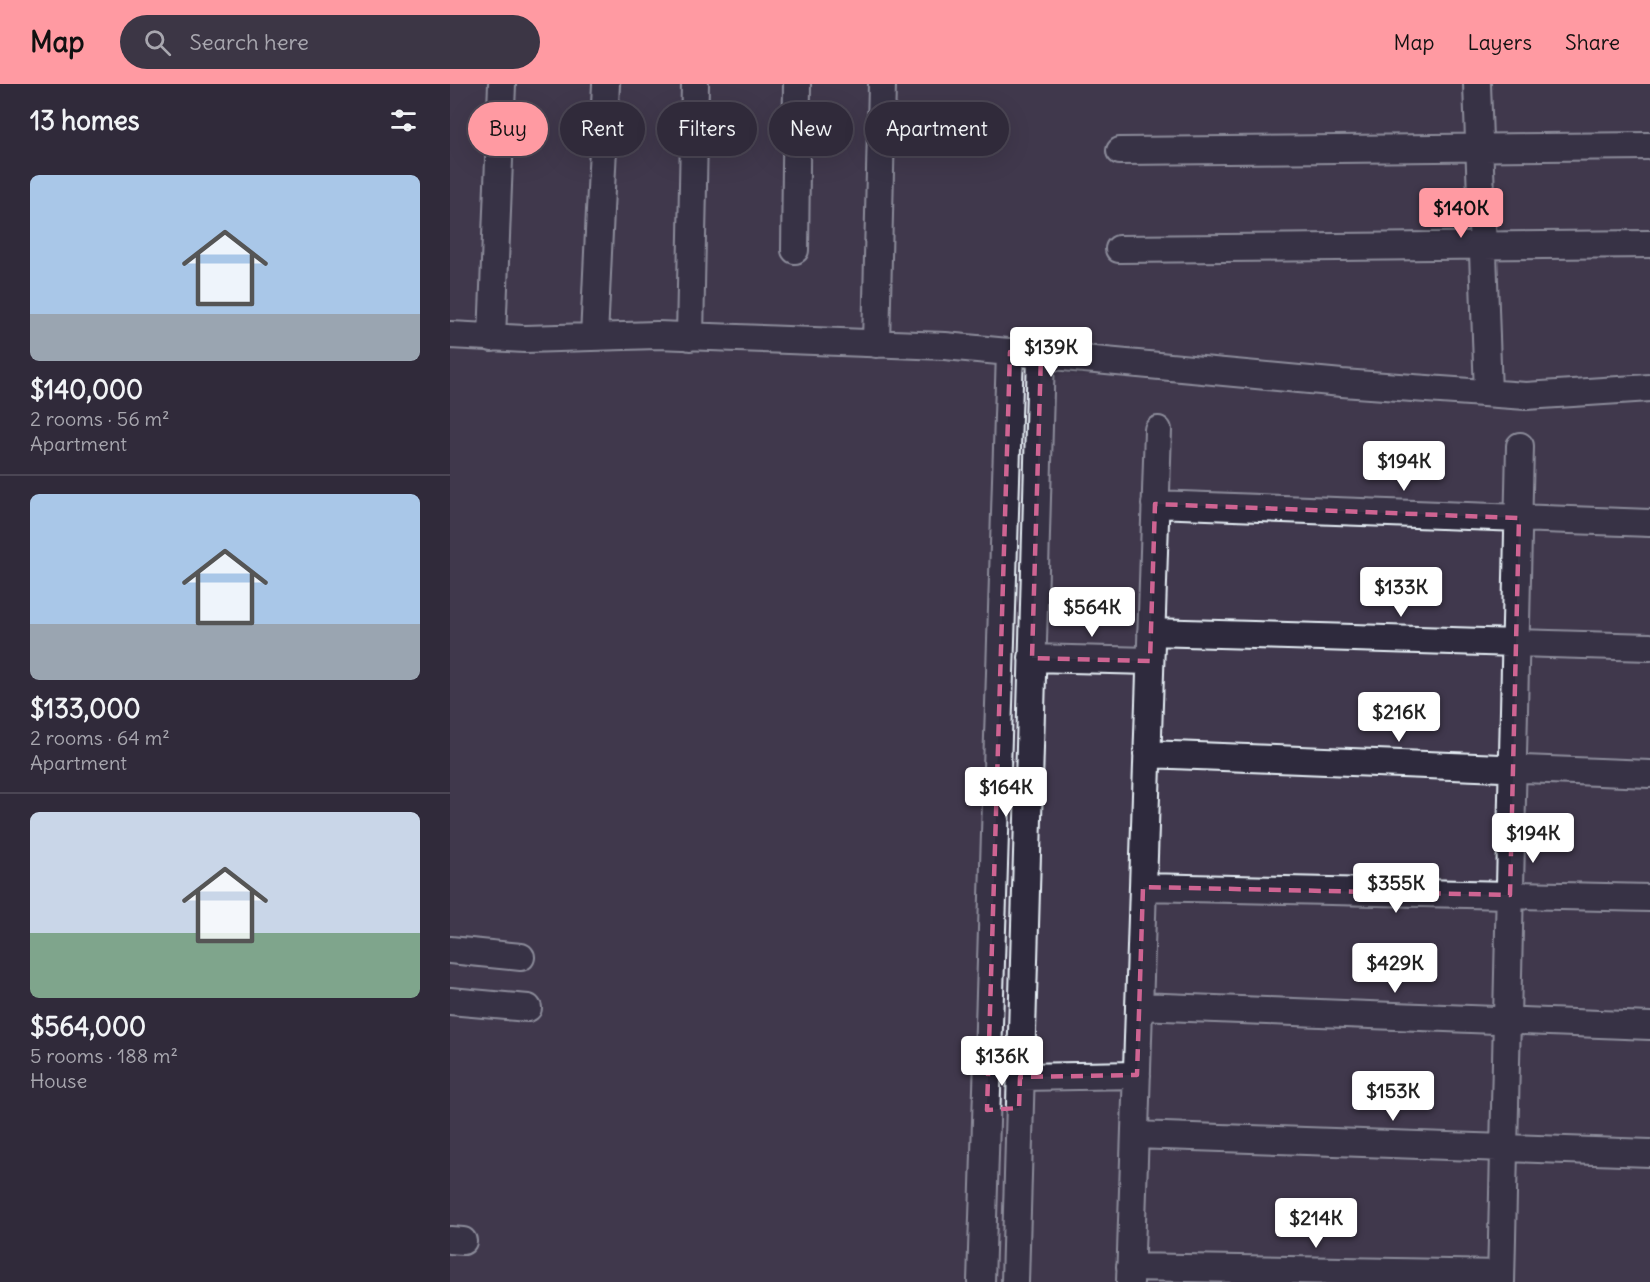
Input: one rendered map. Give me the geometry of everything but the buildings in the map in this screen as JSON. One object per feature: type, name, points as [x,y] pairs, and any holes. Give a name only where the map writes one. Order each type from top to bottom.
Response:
[{"type":"street","points":[[492,338],[502,84]]},
{"type":"street","points":[[594,337],[606,84]]},
{"type":"street","points":[[690,337],[695,84]]},
{"type":"street","points":[[795,250],[797,84]]},
{"type":"street","points":[[876,344],[882,84]]},
{"type":"street","points":[[1477,84],[1488,393]]},
{"type":"street","points":[[1120,151],[1650,146]]},
{"type":"street","points":[[1119,249],[1650,244]]},
{"type":"street","points":[[450,335],[492,338],[690,337],[945,346],[1342,383],[1526,396],[1650,388]]},
{"type":"street","points":[[981,1282],[1010,352]]},
{"type":"street","points":[[1015,1282],[1041,355]]},
{"type":"street","points":[[1158,430],[1130,1274],[1501,1278],[1520,446]]},
{"type":"street","points":[[1155,504],[1650,523]]},
{"type":"street","points":[[1151,632],[1650,647]]},
{"type":"street","points":[[1032,658],[1150,661]]},
{"type":"street","points":[[1147,754],[1650,774]]},
{"type":"street","points":[[997,770],[1029,770]]},
{"type":"street","points":[[1143,887],[1650,898]]},
{"type":"street","points":[[450,950],[521,957]]},
{"type":"street","points":[[450,1000],[528,1008]]},
{"type":"street","points":[[1139,1006],[1650,1026]]},
{"type":"street","points":[[1020,1077],[1137,1075]]},
{"type":"street","points":[[987,1110],[1019,1108]]},
{"type":"street","points":[[1135,1135],[1650,1153]]},
{"type":"highlighted area","points":[[1010,352],[1041,355],[1032,658],[1150,661],[1155,504],[1519,518],[1510,895],[1143,887],[1137,1075],[1020,1077],[1019,1108],[987,1110]]}]
